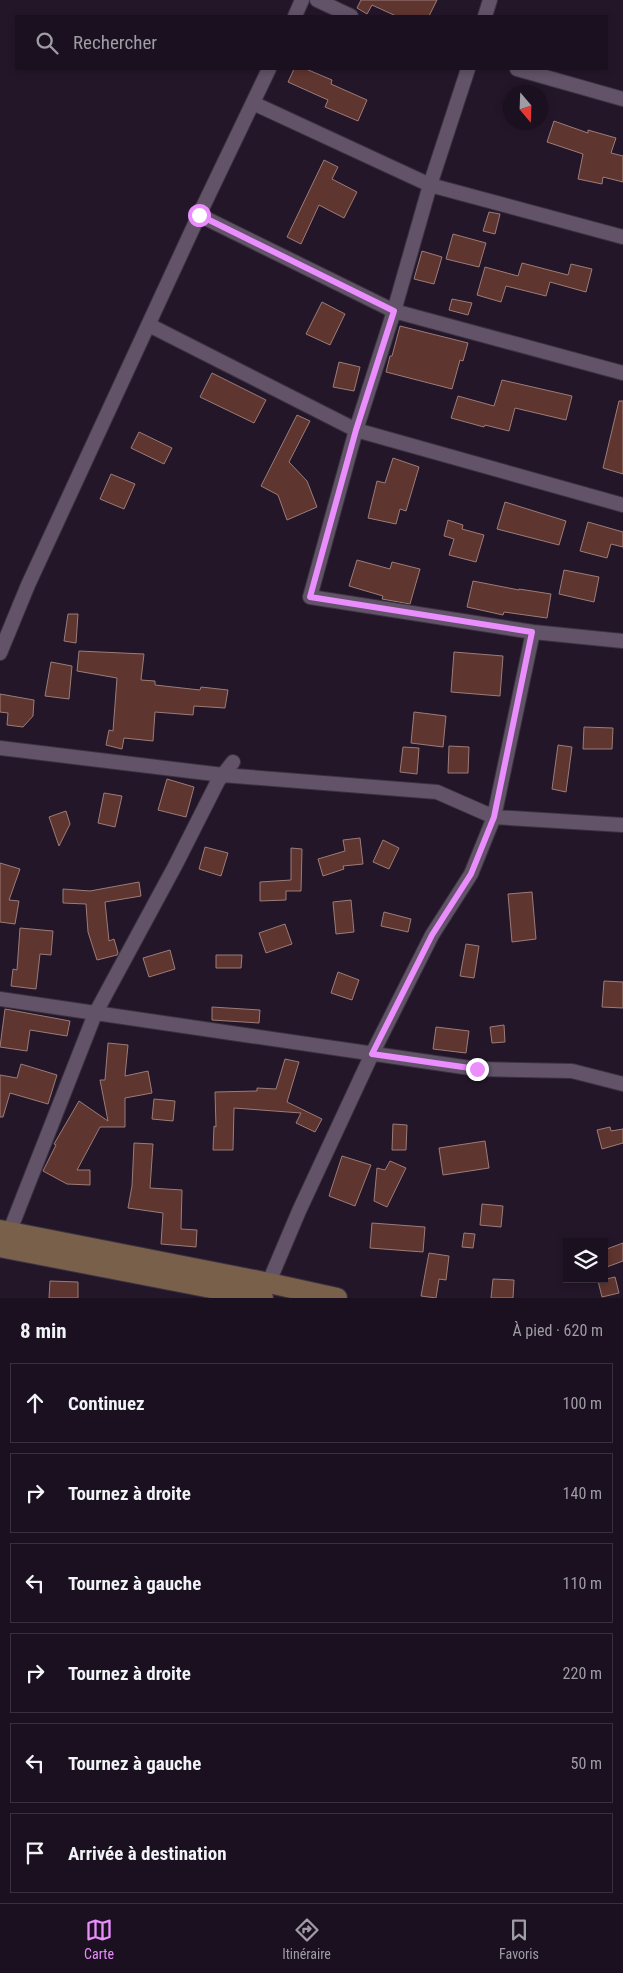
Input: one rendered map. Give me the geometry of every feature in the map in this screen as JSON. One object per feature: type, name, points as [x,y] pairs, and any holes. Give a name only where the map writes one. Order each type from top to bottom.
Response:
[{"type":"main road","points":[[3,1242],[264,1293],[337,1298]]},
{"type":"street","points":[[295,15],[302,0]]},
{"type":"street","points":[[317,0],[349,15]]},
{"type":"street","points":[[485,15],[490,0]]},
{"type":"street","points":[[0,653],[28,585],[199,215],[269,70]]},
{"type":"street","points":[[465,70],[394,311],[356,430],[310,597],[532,632],[623,641]]},
{"type":"street","points":[[521,70],[623,99]]},
{"type":"street","points":[[253,103],[430,185],[623,238]]},
{"type":"street","points":[[199,215],[394,311],[623,373]]},
{"type":"street","points":[[149,326],[356,430],[623,505]]},
{"type":"street","points":[[264,1293],[299,1211],[372,1054],[432,935],[471,874],[494,817],[532,632]]},
{"type":"street","points":[[0,748],[223,775],[438,792],[494,817],[623,824]]},
{"type":"street","points":[[3,1242],[94,1014],[223,775],[233,762]]},
{"type":"street","points":[[0,999],[477,1069],[572,1071],[623,1084]]},
{"type":"building","points":[[361,0],[437,0],[430,15],[394,15],[372,5],[367,14],[357,8]]},
{"type":"building","points":[[294,70],[308,70],[332,80],[331,84],[367,100],[358,121],[325,107],[328,100],[288,82]]},
{"type":"building","points":[[554,121],[588,133],[588,130],[616,138],[611,153],[623,156],[623,182],[603,177],[602,184],[578,179],[583,154],[547,142]]},
{"type":"building","points":[[324,160],[338,167],[332,179],[357,192],[344,218],[319,205],[301,244],[287,237]]},
{"type":"building","points":[[489,212],[500,214],[495,234],[483,231]]},
{"type":"building","points":[[453,234],[486,243],[479,267],[446,259]]},
{"type":"building","points":[[422,251],[442,257],[434,284],[414,279]]},
{"type":"building","points":[[522,263],[568,275],[571,264],[592,269],[586,292],[550,282],[546,296],[506,286],[501,302],[477,295],[485,267],[518,276]]},
{"type":"building","points":[[452,299],[472,303],[468,315],[449,310]]},
{"type":"building","points":[[322,302],[345,314],[330,345],[306,334]]},
{"type":"building","points":[[400,326],[468,343],[463,361],[460,360],[452,389],[386,372]]},
{"type":"building","points":[[339,362],[360,367],[354,391],[333,387]]},
{"type":"building","points":[[212,373],[266,400],[254,423],[200,397]]},
{"type":"building","points":[[502,380],[572,396],[566,420],[515,408],[509,431],[485,425],[484,427],[451,418],[458,396],[494,406]]},
{"type":"building","points":[[619,401],[623,401],[623,474],[603,468]]},
{"type":"building","points":[[297,415],[310,421],[289,462],[307,481],[317,507],[287,520],[278,495],[261,486]]},
{"type":"building","points":[[139,432],[172,448],[164,464],[131,448]]},
{"type":"building","points":[[393,458],[419,467],[406,511],[400,509],[396,524],[368,518],[377,481],[385,483]]},
{"type":"building","points":[[111,474],[135,484],[124,509],[100,499]]},
{"type":"building","points":[[505,502],[566,521],[559,545],[497,529]]},
{"type":"building","points":[[448,520],[463,525],[462,529],[484,535],[476,562],[449,555],[454,539],[444,536]]},
{"type":"building","points":[[588,522],[623,532],[623,547],[611,544],[607,558],[580,551]]},
{"type":"building","points":[[357,560],[390,569],[392,562],[420,569],[410,604],[382,599],[383,596],[349,586]]},
{"type":"building","points":[[564,570],[599,577],[594,602],[559,594]]},
{"type":"building","points":[[473,581],[551,594],[547,618],[504,612],[503,615],[467,607]]},
{"type":"building","points":[[68,614],[78,614],[76,643],[64,641]]},
{"type":"building","points":[[79,651],[144,654],[141,680],[155,681],[155,685],[200,690],[201,687],[228,690],[225,708],[194,706],[193,715],[155,712],[153,741],[124,738],[122,749],[106,745],[109,730],[113,731],[117,678],[77,671]]},
{"type":"building","points":[[454,652],[503,656],[500,696],[451,692]]},
{"type":"building","points":[[51,662],[72,666],[69,699],[45,696]]},
{"type":"building","points":[[0,694],[34,700],[33,716],[23,727],[7,725],[8,713],[0,712]]},
{"type":"building","points":[[414,712],[446,716],[443,747],[411,743]]},
{"type":"building","points":[[584,727],[613,728],[612,749],[583,749]]},
{"type":"building","points":[[558,745],[572,747],[566,792],[552,789]]},
{"type":"building","points":[[449,746],[469,747],[468,773],[448,773]]},
{"type":"building","points":[[403,747],[419,748],[417,774],[400,772]]},
{"type":"building","points":[[167,779],[194,787],[186,817],[158,810]]},
{"type":"building","points":[[104,793],[122,796],[115,827],[98,823]]},
{"type":"building","points":[[66,811],[70,824],[59,846],[49,817]]},
{"type":"building","points":[[360,838],[363,864],[343,866],[344,869],[323,876],[318,859],[345,851],[343,840]]},
{"type":"building","points":[[383,840],[399,848],[389,869],[373,862]]},
{"type":"building","points":[[205,847],[228,853],[221,876],[199,869]]},
{"type":"building","points":[[291,848],[302,849],[301,891],[286,891],[286,900],[260,901],[260,882],[291,880]]},
{"type":"building","points":[[0,863],[20,869],[9,900],[19,901],[15,924],[0,922]]},
{"type":"building","points":[[139,882],[141,896],[105,902],[109,941],[114,939],[118,953],[117,955],[97,960],[88,932],[86,904],[63,903],[63,889],[90,891]]},
{"type":"building","points":[[532,892],[536,939],[512,942],[508,894]]},
{"type":"building","points":[[351,900],[354,932],[336,934],[333,902]]},
{"type":"building","points":[[384,912],[411,919],[408,932],[381,926]]},
{"type":"building","points":[[285,924],[292,944],[266,953],[259,933]]},
{"type":"building","points":[[20,928],[53,931],[51,955],[40,954],[36,989],[11,986],[13,969],[17,970]]},
{"type":"building","points":[[466,944],[479,946],[474,978],[460,976]]},
{"type":"building","points":[[170,950],[175,969],[149,977],[143,958]]},
{"type":"building","points":[[216,955],[242,955],[241,968],[216,968]]},
{"type":"building","points":[[338,972],[359,980],[352,1000],[331,993]]},
{"type":"building","points":[[604,981],[623,982],[623,1008],[602,1007]]},
{"type":"building","points":[[212,1007],[260,1010],[259,1023],[212,1020]]},
{"type":"building","points":[[5,1009],[70,1021],[67,1036],[30,1030],[27,1051],[0,1047]]},
{"type":"building","points":[[504,1025],[505,1042],[492,1043],[490,1027]]},
{"type":"building","points":[[436,1027],[469,1031],[466,1053],[433,1049]]},
{"type":"building","points":[[108,1043],[128,1045],[125,1076],[148,1071],[152,1093],[125,1098],[125,1127],[100,1127],[77,1170],[90,1170],[90,1185],[67,1184],[43,1171],[56,1145],[54,1144],[79,1101],[108,1121],[100,1080],[105,1080]]},
{"type":"building","points":[[285,1059],[299,1062],[287,1102],[322,1119],[315,1132],[296,1123],[301,1113],[234,1108],[233,1150],[213,1150],[214,1126],[216,1127],[215,1092],[257,1091],[257,1088],[276,1089]]},
{"type":"building","points":[[21,1064],[57,1075],[48,1104],[10,1093],[3,1117],[0,1117],[0,1075],[17,1078]]},
{"type":"building","points":[[154,1099],[175,1101],[173,1121],[152,1119]]},
{"type":"building","points":[[393,1124],[407,1125],[406,1150],[392,1150]]},
{"type":"building","points":[[610,1127],[611,1131],[623,1129],[623,1143],[602,1149],[597,1130]]},
{"type":"building","points":[[485,1141],[489,1168],[443,1175],[439,1148]]},
{"type":"building","points":[[134,1143],[153,1144],[150,1188],[182,1190],[181,1229],[197,1230],[196,1247],[161,1244],[163,1213],[128,1208],[132,1186]]},
{"type":"building","points":[[342,1156],[371,1165],[355,1206],[329,1196]]},
{"type":"building","points":[[390,1161],[406,1168],[387,1207],[374,1201],[377,1168],[385,1170]]},
{"type":"building","points":[[482,1204],[503,1206],[501,1227],[480,1225]]},
{"type":"building","points":[[372,1223],[425,1227],[423,1252],[370,1248]]},
{"type":"building","points":[[464,1233],[475,1234],[473,1248],[462,1247]]},
{"type":"building","points":[[623,1243],[623,1261],[608,1267],[608,1249]]},
{"type":"building","points":[[429,1253],[449,1256],[446,1280],[439,1279],[436,1298],[421,1296]]},
{"type":"building","points":[[615,1277],[619,1293],[602,1297],[598,1283],[608,1283],[608,1279]]},
{"type":"building","points":[[493,1279],[514,1280],[513,1298],[491,1298]]},
{"type":"building","points":[[50,1281],[78,1282],[78,1298],[49,1298]]},
{"type":"route","points":[[199,215],[394,311],[356,430],[310,597],[532,632],[494,817],[471,874],[432,935],[372,1054],[477,1069]]}]
